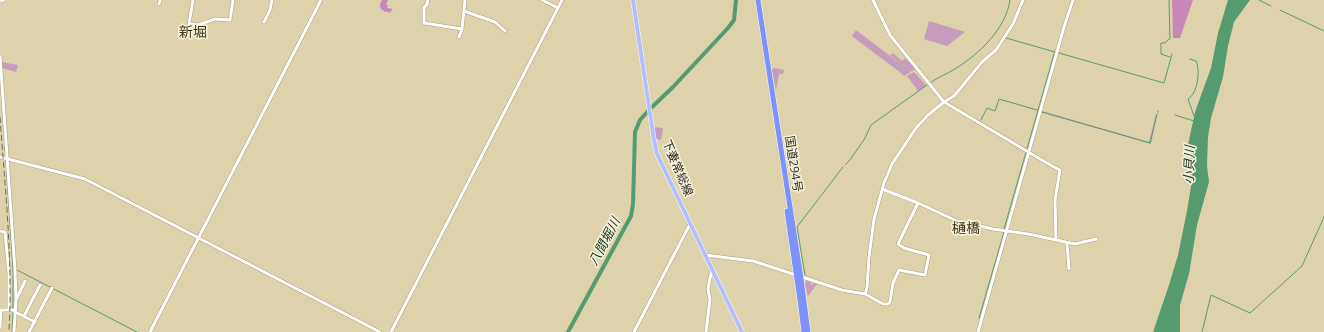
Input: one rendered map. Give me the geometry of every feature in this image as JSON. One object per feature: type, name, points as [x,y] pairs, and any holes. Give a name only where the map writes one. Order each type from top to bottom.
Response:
[{"type":"highway","name":"国道294号","points":[[755,0],[808,332]]},
{"type":"highway","name":"国道294号","points":[[758,0],[799,277],[804,332]]},
{"type":"main road","name":"下妻常総線","points":[[633,0],[655,145],[664,171],[742,332]]},
{"type":"street","points":[[0,1],[4,0]]},
{"type":"street","points":[[193,0],[189,24],[198,26],[215,19],[230,20],[233,0]]},
{"type":"street","points":[[264,22],[270,10],[272,0]]},
{"type":"street","points":[[150,332],[321,0]]},
{"type":"street","points":[[428,0],[424,8],[424,23],[428,26],[447,26],[462,29]]},
{"type":"street","points":[[459,37],[462,29],[465,0]]},
{"type":"street","points":[[542,0],[558,8]]},
{"type":"street","points":[[391,332],[562,0]]},
{"type":"street","points":[[873,0],[890,35],[944,102],[1060,170],[1055,200],[1056,240]]},
{"type":"street","points":[[865,294],[873,224],[882,189],[890,168],[910,135],[923,120],[944,102],[954,96],[982,62],[996,50],[1013,24],[1024,0]]},
{"type":"street","points":[[978,332],[1027,151],[1073,0]]},
{"type":"street","points":[[464,11],[495,22],[505,31]]},
{"type":"street","points":[[0,56],[4,158],[16,299]]},
{"type":"street","points":[[4,158],[85,180],[380,332]]},
{"type":"street","points":[[882,189],[957,220],[1005,231],[1028,234],[1075,244],[1096,239]]},
{"type":"street","points":[[705,255],[753,261],[842,290],[865,294],[883,304],[889,304],[892,287],[899,270],[926,275],[929,254],[904,248],[898,244],[918,203]]},
{"type":"street","points":[[634,332],[690,224]]},
{"type":"street","points":[[0,231],[6,232],[8,274],[13,310],[14,332]]},
{"type":"street","points":[[1066,242],[1069,269]]},
{"type":"street","points":[[706,332],[710,299],[708,290],[712,270]]},
{"type":"street","points":[[13,310],[16,299],[25,281]]},
{"type":"street","points":[[24,316],[40,284]]},
{"type":"street","points":[[30,332],[52,288]]},
{"type":"street","points":[[0,328],[1,310],[13,310],[35,322]]},
{"type":"shaded area","points":[[382,0],[388,0],[386,5],[388,5],[387,8],[393,9],[389,13],[380,8]]},
{"type":"shaded area","points":[[1172,0],[1193,0],[1180,38],[1173,38]]},
{"type":"shaded area","points":[[1228,0],[1250,0],[1234,22],[1223,77],[1211,118],[1208,137],[1207,166],[1209,182],[1197,225],[1189,274],[1180,305],[1180,332],[1153,332],[1178,255],[1187,211],[1192,180],[1188,145],[1195,112],[1211,68],[1218,33]]},
{"type":"shaded area","points":[[929,21],[965,32],[947,46],[924,39]]},
{"type":"shaded area","points":[[856,30],[906,68],[890,55],[893,53],[902,61],[905,58],[915,69],[904,76],[853,37],[852,36]]},
{"type":"shaded area","points":[[1,62],[18,65],[16,72],[2,68]]},
{"type":"shaded area","points":[[774,68],[784,70],[783,74],[779,74],[776,91],[772,70]]},
{"type":"shaded area","points":[[914,72],[926,85],[918,91],[907,76]]},
{"type":"shaded area","points":[[1042,111],[1149,142],[1156,114],[1157,115],[1151,144],[1041,112]]},
{"type":"shaded area","points":[[654,127],[663,128],[661,140],[656,139]]},
{"type":"shaded area","points":[[806,281],[810,282],[812,285],[814,283],[817,284],[808,296],[805,284]]},
{"type":"waterway","name":"八間堀川","points":[[651,108],[673,87],[728,28],[734,20],[736,0]]},
{"type":"waterway","points":[[930,83],[964,63],[990,40],[1003,21],[1010,0]]},
{"type":"waterway","points":[[1169,0],[1170,39]]},
{"type":"waterway","points":[[1259,0],[1271,6]]},
{"type":"waterway","points":[[1280,10],[1324,31]]},
{"type":"waterway","points":[[1006,38],[1055,52]]},
{"type":"waterway","points":[[1169,39],[1165,43],[1161,43],[1161,54],[1170,57]]},
{"type":"waterway","points":[[1004,229],[1055,52]]},
{"type":"waterway","points":[[1059,53],[1164,83],[1172,54]]},
{"type":"waterway","points":[[1190,59],[1196,61],[1198,68],[1198,78],[1195,91],[1188,99],[1194,116]]},
{"type":"waterway","points":[[845,165],[865,138],[871,125],[927,85]]},
{"type":"waterway","points":[[981,120],[987,108],[995,111],[999,99],[1037,110]]},
{"type":"waterway","name":"八間堀川","points":[[568,332],[631,216],[633,204],[635,132],[640,120],[648,111]]},
{"type":"waterway","points":[[1042,112],[1150,143],[1157,114]]},
{"type":"waterway","points":[[1175,115],[1194,121]]},
{"type":"waterway","points":[[5,148],[6,157]]},
{"type":"waterway","points":[[6,160],[13,270],[13,309]]},
{"type":"waterway","points":[[805,275],[797,227],[843,167]]},
{"type":"waterway","points":[[1202,332],[1211,295],[1250,313],[1302,266],[1324,217]]},
{"type":"waterway","points":[[979,318],[1004,232]]},
{"type":"waterway","points":[[17,270],[137,332]]},
{"type":"waterway","points":[[12,332],[13,312]]},
{"type":"railway","points":[[0,117],[9,251],[9,332]]},
{"type":"district","name":"新堀","points":[[193,33]]},
{"type":"district","name":"樋橋","points":[[966,229]]},
{"type":"water label","name":"小貝川","points":[[1190,165]]}]
